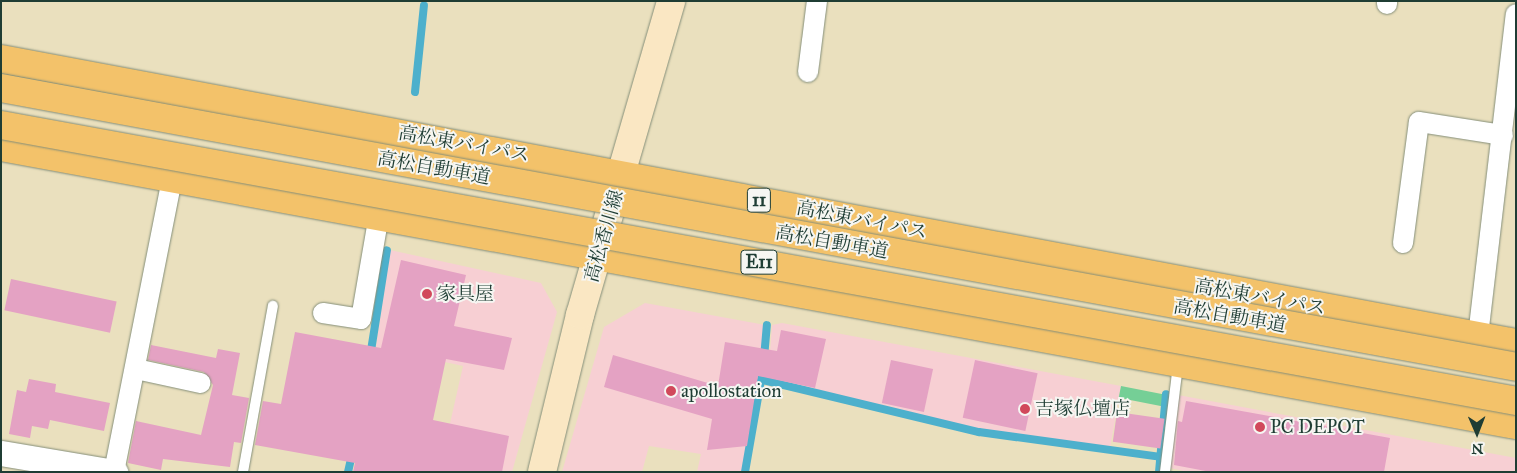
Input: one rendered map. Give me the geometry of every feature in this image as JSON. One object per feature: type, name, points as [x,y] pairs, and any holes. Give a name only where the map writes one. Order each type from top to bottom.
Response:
[{"type":"highway","name":"高松東バイパス","points":[[1,59],[622,173],[1059,260],[1516,343]]},
{"type":"highway","name":"高松自動車道","points":[[1,88],[1516,367]]},
{"type":"highway","name":"高松自動車道","points":[[1,125],[1516,401]]},
{"type":"highway","points":[[1,147],[1516,425]]},
{"type":"main road","name":"高松香川線","points":[[542,472],[597,257],[671,1]]},
{"type":"street","points":[[808,72],[817,1]]},
{"type":"street","points":[[1478,336],[1516,14]]},
{"type":"street","points":[[1403,243],[1419,122],[1503,135]]},
{"type":"street","points":[[1,453],[115,472],[172,178]]},
{"type":"street","points":[[323,313],[361,319],[379,215]]},
{"type":"street","points":[[136,369],[201,383]]},
{"type":"lane","points":[[243,472],[273,306]]},
{"type":"lane","points":[[1165,472],[1178,364]]},
{"type":"shaded area","points":[[390,250],[541,283],[557,312],[512,472],[439,472],[463,366],[376,347]]},
{"type":"shaded area","name":"apollostation","points":[[645,303],[765,325],[743,472],[697,472],[701,454],[649,446],[642,472],[562,472],[604,327]]},
{"type":"shaded area","points":[[782,323],[1121,386],[1110,448],[979,430],[768,379],[772,325]]},
{"type":"shaded area","name":"PC DEPOT","points":[[1178,395],[1516,458],[1516,472],[1188,472],[1170,468]]},
{"type":"green space","points":[[1121,386],[1164,394],[1162,406],[1119,398]]},
{"type":"building","points":[[401,260],[466,275],[454,326],[512,338],[504,370],[446,359],[433,420],[509,436],[502,472],[353,472],[355,463],[255,445],[263,401],[281,404],[295,332],[381,348]]},
{"type":"building","points":[[11,279],[117,301],[110,333],[4,310]]},
{"type":"building","points":[[781,330],[826,339],[815,388],[758,376],[747,446],[707,450],[712,419],[604,387],[613,355],[718,386],[725,342],[777,351]]},
{"type":"building","points":[[151,345],[216,358],[218,349],[240,353],[232,395],[249,398],[241,443],[234,442],[230,467],[163,459],[161,470],[128,463],[136,421],[201,435],[213,385],[204,372],[148,360]]},
{"type":"building","points":[[891,360],[933,369],[924,412],[882,403]]},
{"type":"building","points":[[975,360],[1038,373],[1025,431],[963,418]]},
{"type":"building","points":[[29,379],[56,384],[55,392],[110,403],[104,431],[50,420],[48,429],[32,426],[30,438],[9,434],[17,390],[26,392]]},
{"type":"building","name":"PC DEPOT","points":[[1186,401],[1390,438],[1384,472],[1211,472],[1174,465],[1178,421],[1182,422]]},
{"type":"building","points":[[1117,412],[1165,419],[1160,448],[1113,442]]},
{"type":"waterway","points":[[415,92],[424,5]]},
{"type":"waterway","points":[[370,357],[387,250]]},
{"type":"waterway","points":[[764,358],[767,325]]},
{"type":"waterway","points":[[745,472],[762,375]]},
{"type":"waterway","points":[[762,380],[979,432],[1162,457]]},
{"type":"waterway","points":[[1159,472],[1166,394]]},
{"type":"waterway","points":[[348,472],[352,454]]},
{"type":"place","name":"家具屋","points":[[427,294]]},
{"type":"place","name":"apollostation","points":[[671,391]]},
{"type":"place","name":"吉塚仏壇店","points":[[1025,409]]},
{"type":"place","name":"PC DEPOT","points":[[1260,427]]}]
